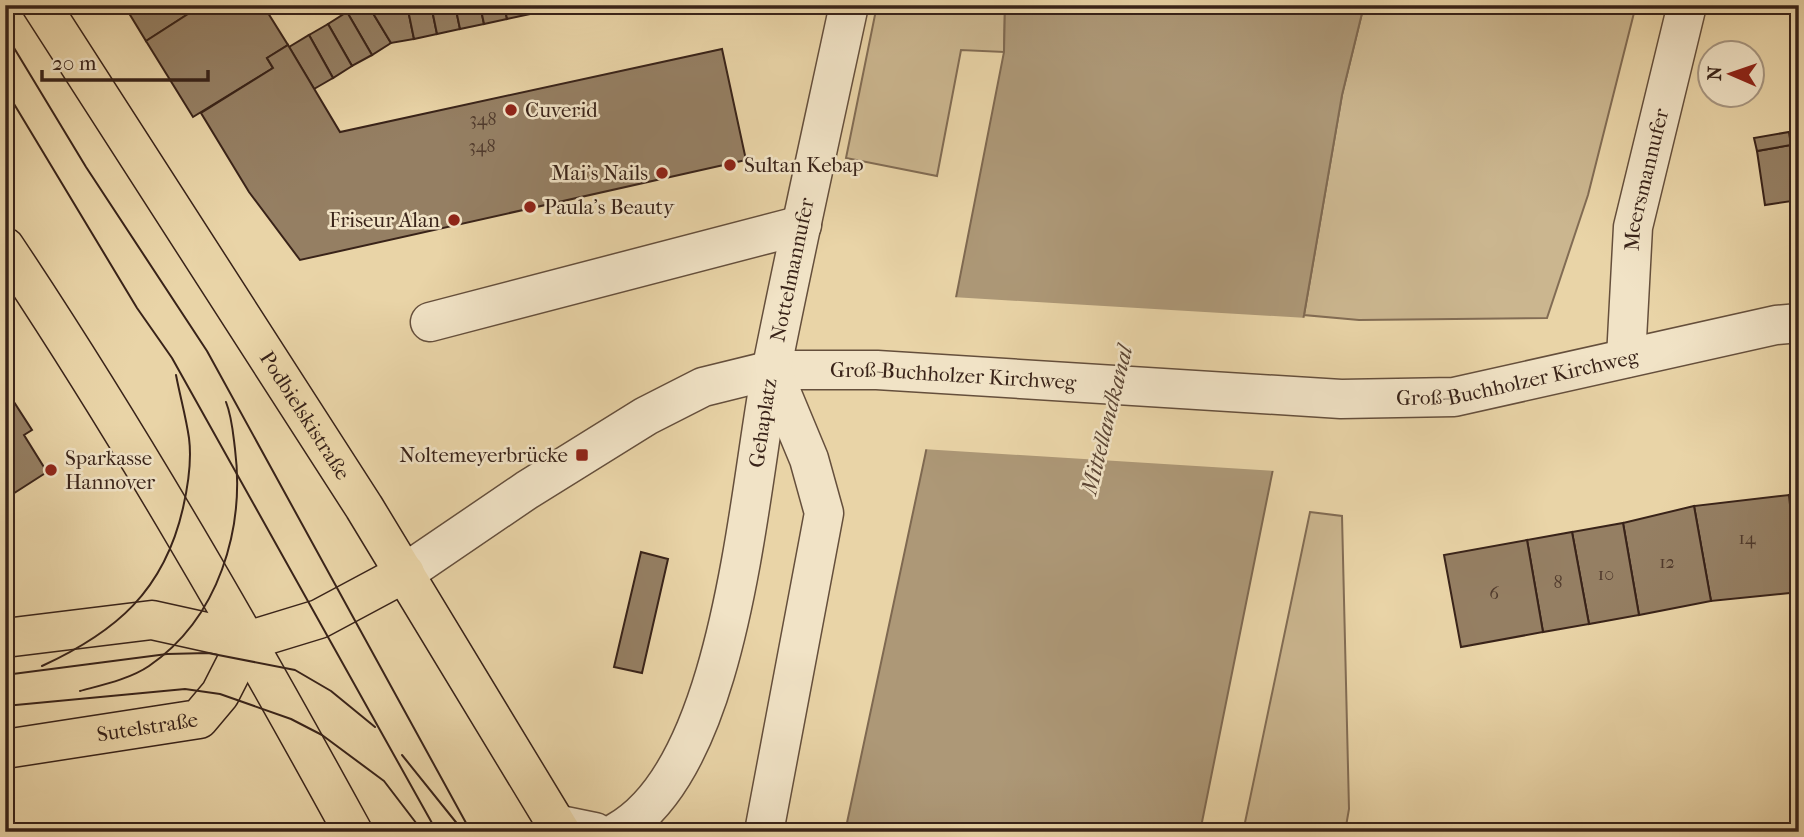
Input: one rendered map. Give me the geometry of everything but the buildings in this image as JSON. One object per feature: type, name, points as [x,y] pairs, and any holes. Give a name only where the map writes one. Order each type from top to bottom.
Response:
[{"type":"main road","name":"Podbielskistraße","points":[[41,5],[405,573],[558,828]]},
{"type":"main road","points":[[5,247],[87,373],[247,641],[353,832]]},
{"type":"main road","points":[[5,638],[152,620],[247,641],[319,619],[405,573]]},
{"type":"main road","name":"Sutelstraße","points":[[5,749],[199,719],[220,694],[247,641]]},
{"type":"street","name":"Nottelmannufer","points":[[772,370],[849,5]]},
{"type":"street","name":"Meersmannufer","points":[[1626,358],[1633,227],[1687,5]]},
{"type":"street","points":[[430,322],[802,225]]},
{"type":"street","name":"Groß-Buchholzer Kirchweg","points":[[405,573],[527,490],[646,416],[703,387],[772,370],[877,370],[1341,399],[1454,397],[1776,325],[1799,323]]},
{"type":"street","name":"Gehaplatz","points":[[617,832],[640,818],[654,802],[685,753],[710,687],[743,555],[772,370]]},
{"type":"street","name":"Gehaplatz","points":[[764,832],[824,513],[809,458],[772,370]]},
{"type":"street","points":[[558,828],[595,832]]},
{"type":"shaded area","points":[[877,5],[1005,5],[1004,52],[961,50],[937,176],[846,158]]},
{"type":"shaded area","points":[[1364,5],[1636,5],[1588,195],[1547,318],[1359,320],[1304,315],[1342,95]]},
{"type":"shaded area","points":[[1310,512],[1342,516],[1349,809],[1345,832],[1243,832]]},
{"type":"water","name":"Mittellandkanal","points":[[1005,5],[1364,5],[1342,95],[1304,315],[1200,832],[845,832],[925,456],[1004,52]]},
{"type":"pier","points":[[952,297],[1307,318],[1276,471],[922,449]]},
{"type":"tram line","points":[[5,33],[86,167],[207,351],[471,832]]},
{"type":"tram line","points":[[5,89],[137,308],[172,358],[437,832]]},
{"type":"tram line","points":[[42,666],[93,639],[133,605],[150,586],[175,537],[190,464],[189,438],[176,375]]},
{"type":"tram line","points":[[80,691],[125,678],[149,666],[173,646],[193,623],[210,597],[231,540],[236,510],[235,449],[226,402]]},
{"type":"tram line","points":[[5,675],[167,654],[208,653],[295,670],[331,691],[375,727]]},
{"type":"tram line","points":[[5,706],[185,689],[220,694],[291,719],[322,735],[384,781],[423,832]]},
{"type":"tram line","points":[[402,755],[459,826]]},
{"type":"place","name":"Cuverid","points":[[511,110]]},
{"type":"place","name":"Sultan Kebap","points":[[730,165]]},
{"type":"place","name":"Mai's Nails","points":[[662,173]]},
{"type":"place","name":"Paula's Beauty","points":[[530,207]]},
{"type":"place","name":"Friseur Alan","points":[[454,220]]},
{"type":"place","name":"Noltemeyerbrücke","points":[[582,455]]},
{"type":"place","name":"Sparkasse Hannover","points":[[51,470]]}]
